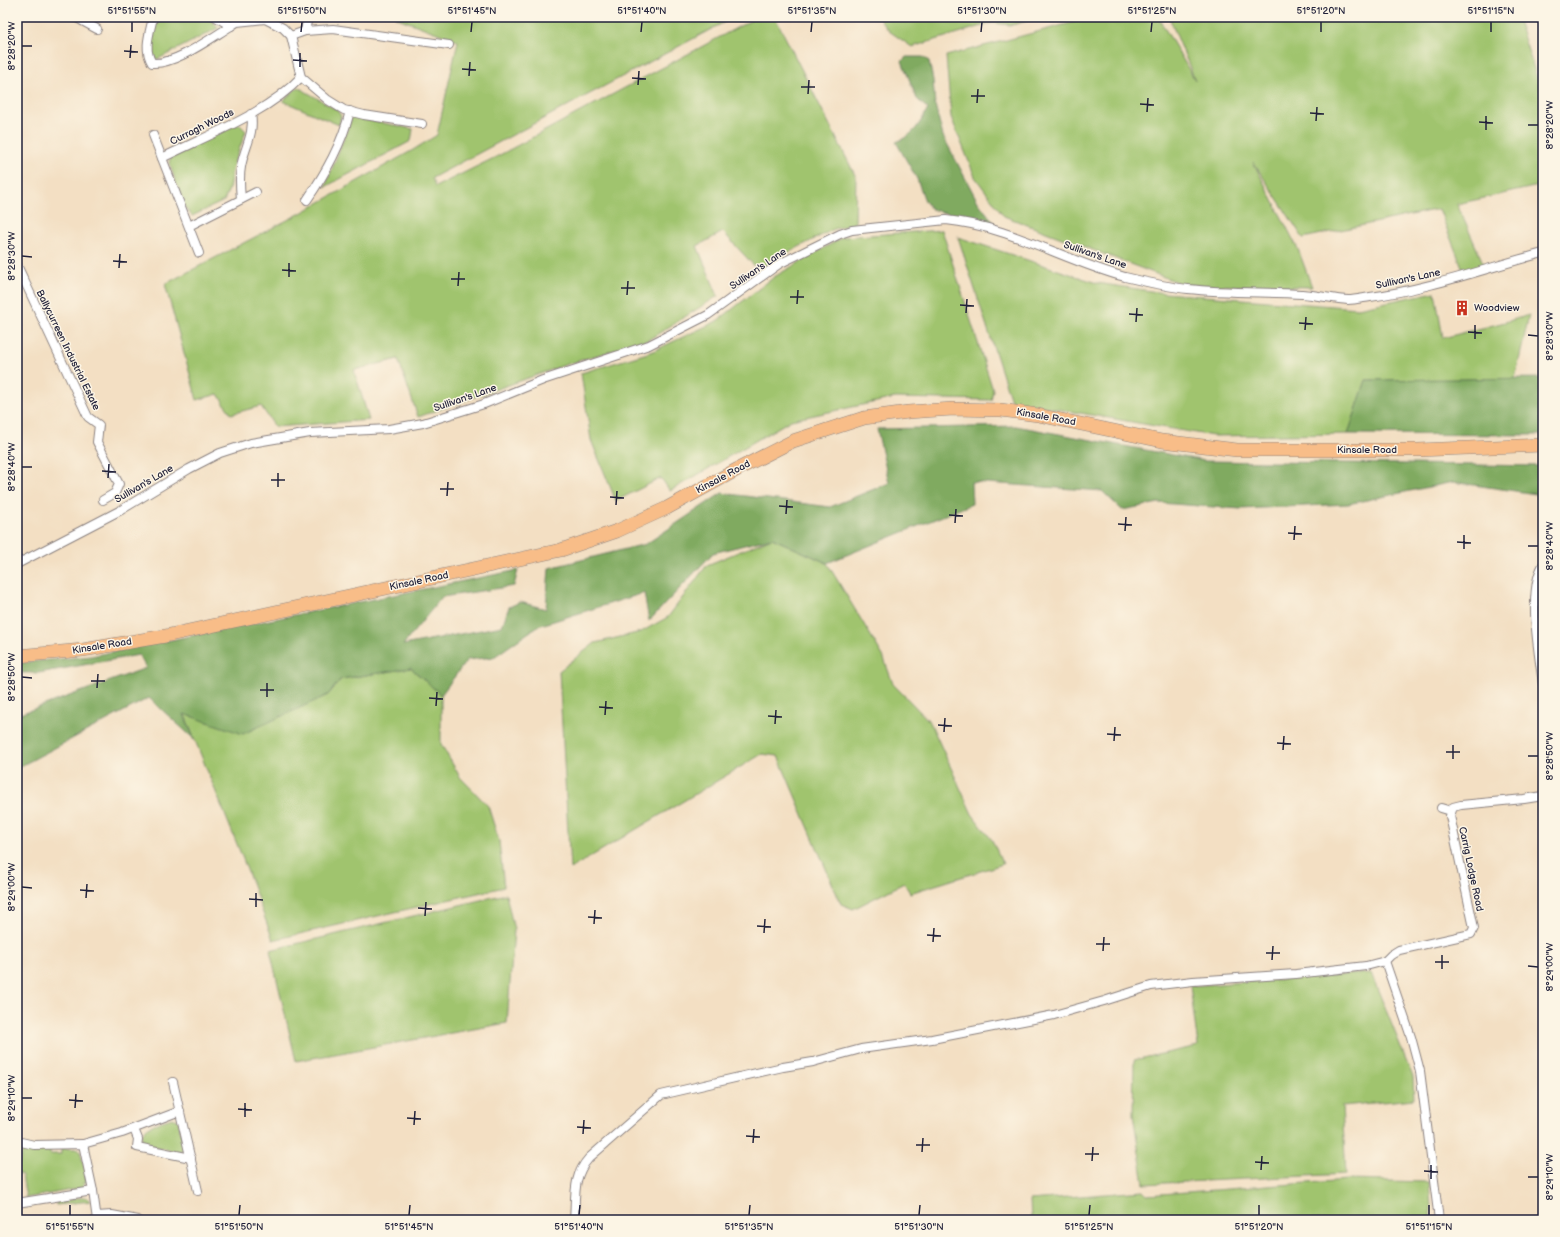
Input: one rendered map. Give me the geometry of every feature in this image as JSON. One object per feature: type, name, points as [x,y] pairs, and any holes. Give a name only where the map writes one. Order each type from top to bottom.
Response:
[{"type":"highway","name":"Kinsale Road","points":[[17,656],[83,650],[165,636],[561,550],[617,531],[667,508],[793,441],[864,418],[908,412],[953,409],[1001,410],[1046,416],[1162,442],[1230,450],[1440,450],[1543,445]]},
{"type":"highway","name":"Kinsale Road","points":[[1440,450],[1543,454]]},
{"type":"street","points":[[75,17],[97,29]]},
{"type":"street","points":[[153,17],[148,45],[148,56],[152,63],[159,63],[176,57],[237,22],[265,19],[283,28],[291,36],[301,78],[328,100],[350,112],[422,124]]},
{"type":"street","points":[[216,17],[231,26]]},
{"type":"street","points":[[305,31],[308,17]]},
{"type":"street","points":[[291,36],[305,31],[333,29],[449,45]]},
{"type":"street","name":"Curragh Woods","points":[[162,158],[251,114],[290,90],[301,78]]},
{"type":"street","points":[[307,200],[323,177],[346,129],[350,112]]},
{"type":"street","name":"Curragh Woods","points":[[241,199],[240,167],[252,132],[253,124],[251,114]]},
{"type":"street","name":"Curragh Woods","points":[[153,135],[199,253]]},
{"type":"street","points":[[189,226],[256,192]]},
{"type":"street","name":"Sullivan's Lane","points":[[17,564],[121,510],[189,469],[220,453],[251,443],[310,433],[389,429],[423,423],[484,404],[543,380],[649,345],[708,315],[779,264],[840,234],[852,230],[946,220],[987,228],[1113,273],[1164,286],[1188,290],[1304,294],[1349,300],[1435,284],[1543,253]]},
{"type":"street","name":"Ballycurreen Industrial Estate","points":[[17,265],[88,418],[99,425],[97,442],[119,484],[115,493],[103,500]]},
{"type":"street","points":[[1543,564],[1535,588],[1536,617],[1543,684]]},
{"type":"street","points":[[1536,617],[1543,629]]},
{"type":"street","points":[[1441,808],[1451,811],[1453,807],[1461,805],[1543,796]]},
{"type":"street","name":"Carrig Lodge Road","points":[[1385,961],[1391,955],[1400,950],[1471,934],[1474,928],[1450,816],[1451,811]]},
{"type":"street","points":[[574,1220],[576,1182],[582,1167],[589,1158],[661,1095],[783,1067],[813,1062],[861,1049],[932,1039],[1054,1015],[1151,986],[1193,981],[1296,974],[1358,967],[1385,961],[1411,1037],[1420,1071],[1439,1220]]},
{"type":"street","points":[[173,1082],[198,1191]]},
{"type":"street","points":[[17,1141],[34,1145],[83,1144],[134,1129],[180,1111]]},
{"type":"street","points":[[134,1129],[138,1139],[137,1146],[191,1158]]},
{"type":"street","points":[[83,1144],[97,1218],[112,1215],[138,1220]]},
{"type":"street","points":[[17,1203],[93,1191]]},
{"type":"green space","points":[[157,17],[206,17],[218,28],[158,59],[153,58],[150,52]]},
{"type":"green space","points":[[395,17],[734,17],[432,178],[435,187],[496,157],[757,17],[775,17],[856,177],[855,224],[834,229],[758,270],[723,232],[697,246],[718,296],[648,340],[568,364],[418,417],[398,359],[354,370],[369,420],[275,427],[261,406],[231,414],[218,394],[197,400],[165,284],[299,214],[437,135],[458,41]]},
{"type":"green space","points":[[878,17],[1042,17],[1012,25],[992,23],[912,47],[889,31]]},
{"type":"green space","points":[[1084,17],[1158,17],[1195,80],[1169,17],[1517,17],[1543,96],[1543,185],[1457,204],[1484,265],[1464,272],[1439,209],[1303,238],[1253,162],[1298,249],[1312,287],[1185,285],[1004,216],[975,177],[951,117],[946,56],[1082,20]]},
{"type":"green space","points":[[906,57],[923,57],[929,61],[933,80],[935,105],[943,136],[978,202],[995,224],[968,217],[955,216],[931,209],[925,201],[917,179],[896,142],[912,133],[928,109],[917,99],[902,61]]},
{"type":"green space","points":[[298,87],[337,110],[341,116],[339,125],[283,101]]},
{"type":"green space","points":[[352,117],[413,129],[411,141],[325,187]]},
{"type":"green space","points":[[239,124],[246,131],[233,166],[229,189],[224,201],[192,216],[184,207],[169,162],[172,155]]},
{"type":"green space","points":[[942,230],[993,390],[991,400],[895,398],[791,420],[670,491],[661,478],[616,501],[591,440],[581,373],[651,352],[717,321],[774,277],[843,237]]},
{"type":"green space","points":[[958,237],[1097,283],[1164,293],[1358,308],[1435,292],[1443,338],[1529,315],[1515,379],[1366,380],[1348,434],[1213,436],[1011,401]]},
{"type":"green space","points":[[1543,378],[1543,435],[1348,434],[1366,380]]},
{"type":"green space","points":[[1016,426],[1205,461],[1543,466],[1543,495],[1453,482],[1348,504],[1241,509],[1159,503],[1122,510],[1102,491],[971,482],[972,504],[827,563],[772,538],[713,553],[649,621],[644,593],[538,626],[494,657],[467,660],[441,695],[411,668],[341,679],[328,695],[243,734],[184,714],[194,739],[149,698],[17,768],[17,715],[146,668],[139,655],[39,673],[17,673],[17,663],[91,656],[518,570],[514,586],[442,597],[403,645],[502,626],[509,607],[520,602],[546,609],[549,568],[646,544],[722,493],[830,507],[889,483],[877,429]]},
{"type":"green space","points":[[772,538],[827,563],[883,656],[893,684],[930,722],[972,814],[992,840],[1003,864],[910,893],[904,883],[853,909],[841,904],[778,756],[762,754],[570,869],[559,671],[595,643],[641,632],[668,617],[707,565]]},
{"type":"green space","points":[[411,668],[441,695],[441,744],[460,777],[488,806],[499,841],[504,887],[273,940],[243,859],[184,713],[328,695],[341,679]]},
{"type":"green space","points":[[506,894],[514,930],[507,1023],[296,1061],[270,950]]},
{"type":"green space","points":[[1371,973],[1413,1077],[1414,1099],[1342,1106],[1346,1174],[1144,1184],[1133,1114],[1134,1060],[1198,1046],[1190,986]]},
{"type":"green space","points":[[172,1118],[178,1120],[184,1146],[183,1150],[178,1152],[144,1144],[142,1138],[146,1129],[150,1126]]},
{"type":"green space","points":[[24,1147],[50,1148],[50,1154],[61,1154],[61,1148],[76,1149],[80,1151],[88,1181],[84,1183],[83,1188],[26,1198],[22,1175],[18,1173],[17,1170]]},
{"type":"green space","points":[[1348,1180],[1429,1182],[1432,1220],[1031,1220],[1030,1200],[1143,1191],[1147,1195]]},
{"type":"green space","points":[[85,1197],[90,1201],[56,1205],[56,1202]]},
{"type":"place","name":"Woodview","points":[[1462,308]]}]
